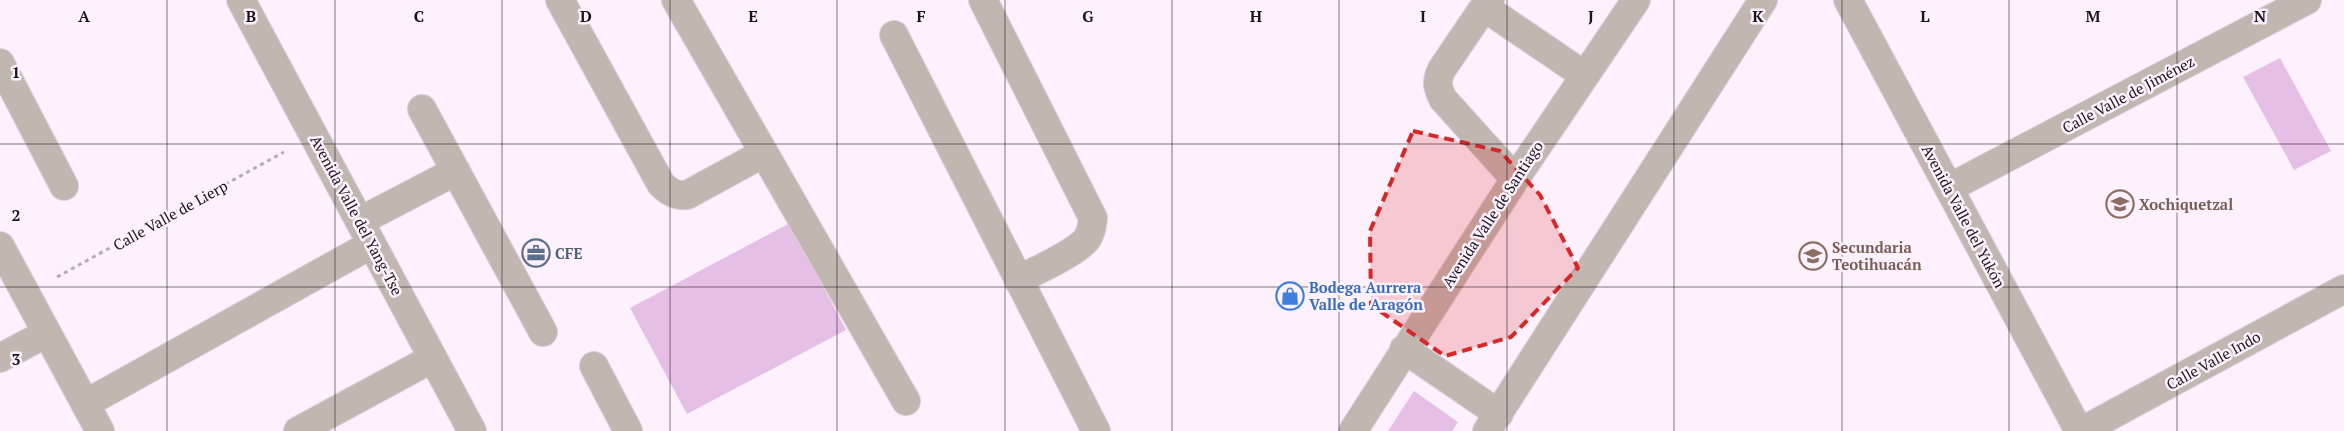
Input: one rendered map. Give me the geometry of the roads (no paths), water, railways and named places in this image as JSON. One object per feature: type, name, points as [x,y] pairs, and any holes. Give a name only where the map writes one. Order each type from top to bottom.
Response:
[{"type":"street","name":"Avenida Valle del Yang-Tse","points":[[241,0],[472,431]]},
{"type":"street","points":[[560,0],[661,184],[667,189],[680,196],[687,195],[764,153]]},
{"type":"street","points":[[676,0],[906,401]]},
{"type":"street","points":[[983,0],[1090,208],[1093,218],[1092,230],[1078,248],[1018,280]]},
{"type":"street","name":"Avenida Valle de Santiago","points":[[1353,431],[1515,179],[1636,0]]},
{"type":"street","points":[[1404,349],[1493,422],[1763,0]]},
{"type":"street","name":"Avenida Valle del Yukón","points":[[1848,0],[2081,431]]},
{"type":"street","name":"Calle Valle de Jiménez","points":[[1949,188],[2307,0]]},
{"type":"street","points":[[1515,179],[1444,99],[1438,89],[1437,79],[1442,69],[1487,4],[1584,75]]},
{"type":"street","points":[[894,35],[1096,431]]},
{"type":"street","points":[[0,63],[64,186]]},
{"type":"street","points":[[422,109],[543,332]]},
{"type":"street","points":[[85,404],[366,232],[456,171]]},
{"type":"street","points":[[0,246],[100,431]]},
{"type":"street","name":"Calle Valle Indo","points":[[2081,431],[2344,289]]},
{"type":"street","points":[[0,358],[47,333]]},
{"type":"street","points":[[298,431],[433,358]]},
{"type":"street","points":[[594,366],[628,431]]},
{"type":"place","name":"Xochiquetzal","points":[[2120,204]]},
{"type":"place","name":"CFE","points":[[536,253]]},
{"type":"place","name":"Secundaria Teotihuacán","points":[[1813,256]]},
{"type":"place","name":"Bodega Aurrera Valle de Aragón","points":[[1290,296]]}]
